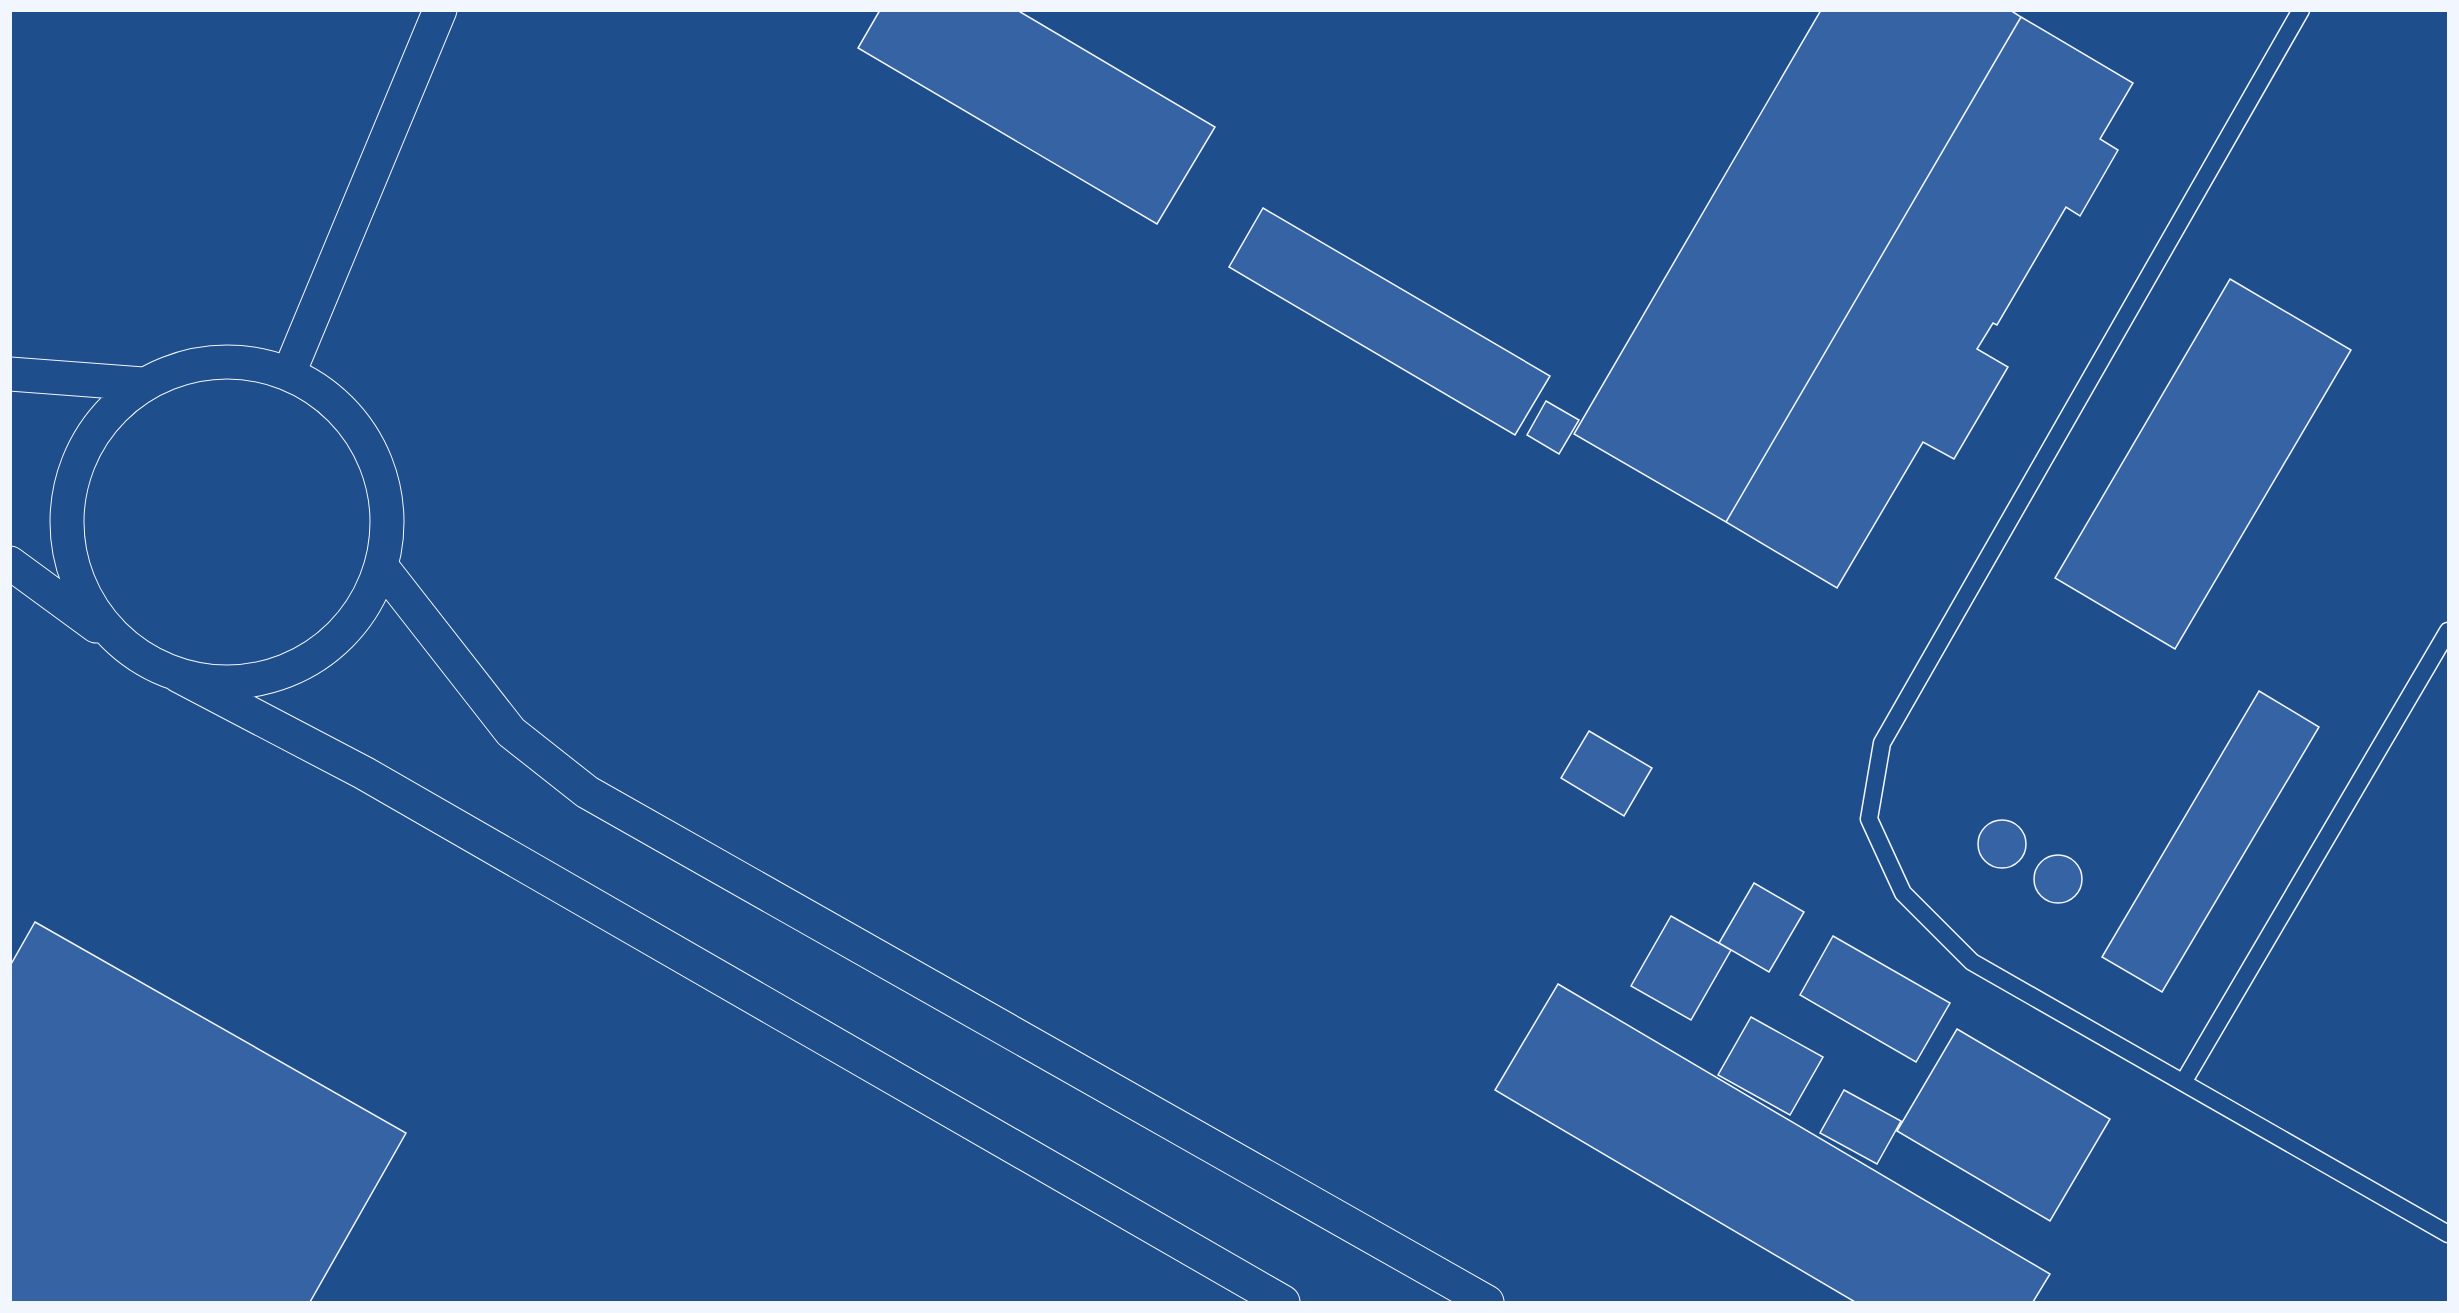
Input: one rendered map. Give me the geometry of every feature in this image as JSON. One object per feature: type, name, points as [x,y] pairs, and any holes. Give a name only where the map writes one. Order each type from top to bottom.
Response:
[{"type":"street","points":[[289,374],[440,10]]},
{"type":"street","points":[[125,647],[85,600],[66,542],[70,480],[97,424],[143,384],[189,365],[240,361],[289,374],[329,398],[361,433],[381,475],[388,521],[382,567],[361,614],[325,651],[280,675],[230,684],[179,676]]},
{"type":"street","points":[[10,374],[143,384]]},
{"type":"street","points":[[10,563],[125,647],[364,773],[1282,1302]]},
{"type":"street","points":[[382,567],[511,732],[587,792],[1487,1302]]},
{"type":"lane","points":[[2301,10],[1882,743],[1869,819],[1903,893],[1972,962],[2184,1081],[2448,1234]]},
{"type":"lane","points":[[2184,1081],[2448,631]]},
{"type":"building","points":[[880,10],[1017,10],[1215,127],[1157,224],[858,48]]},
{"type":"building","points":[[1821,10],[2010,10],[2021,17],[1726,522],[1574,434]]},
{"type":"building","points":[[2021,17],[2133,83],[2100,139],[2118,150],[2080,216],[2066,207],[1997,325],[1993,323],[1977,349],[2008,367],[1954,459],[1923,442],[1837,588],[1726,522]]},
{"type":"building","points":[[1263,208],[1550,376],[1515,435],[1229,267]]},
{"type":"building","points":[[2230,279],[2351,350],[2175,649],[2055,578]]},
{"type":"building","points":[[1546,401],[1579,420],[1559,454],[1527,435]]},
{"type":"building","points":[[2259,691],[2319,727],[2162,992],[2102,957]]},
{"type":"building","points":[[1589,731],[1652,768],[1624,816],[1561,778]]},
{"type":"building","points":[[1997,820],[2007,820],[2019,827],[2026,839],[2026,849],[2019,861],[2007,868],[1997,868],[1982,857],[1978,849],[1978,839],[1989,824]]},
{"type":"building","points":[[2053,855],[2063,855],[2075,862],[2082,874],[2082,884],[2075,896],[2063,903],[2053,903],[2038,892],[2034,884],[2034,874],[2045,859]]},
{"type":"building","points":[[1754,883],[1804,912],[1769,972],[1719,943]]},
{"type":"building","points":[[1671,916],[1731,950],[1691,1020],[1631,986]]},
{"type":"building","points":[[35,922],[406,1133],[310,1302],[10,1302],[10,966]]},
{"type":"building","points":[[1833,936],[1950,1003],[1916,1062],[1800,995]]},
{"type":"building","points":[[1558,984],[2050,1274],[2033,1302],[1855,1302],[1495,1090]]},
{"type":"building","points":[[1751,1017],[1823,1057],[1790,1115],[1718,1075]]},
{"type":"building","points":[[1957,1029],[2110,1119],[2050,1221],[1897,1131]]},
{"type":"building","points":[[1844,1090],[1901,1121],[1877,1164],[1820,1133]]}]
